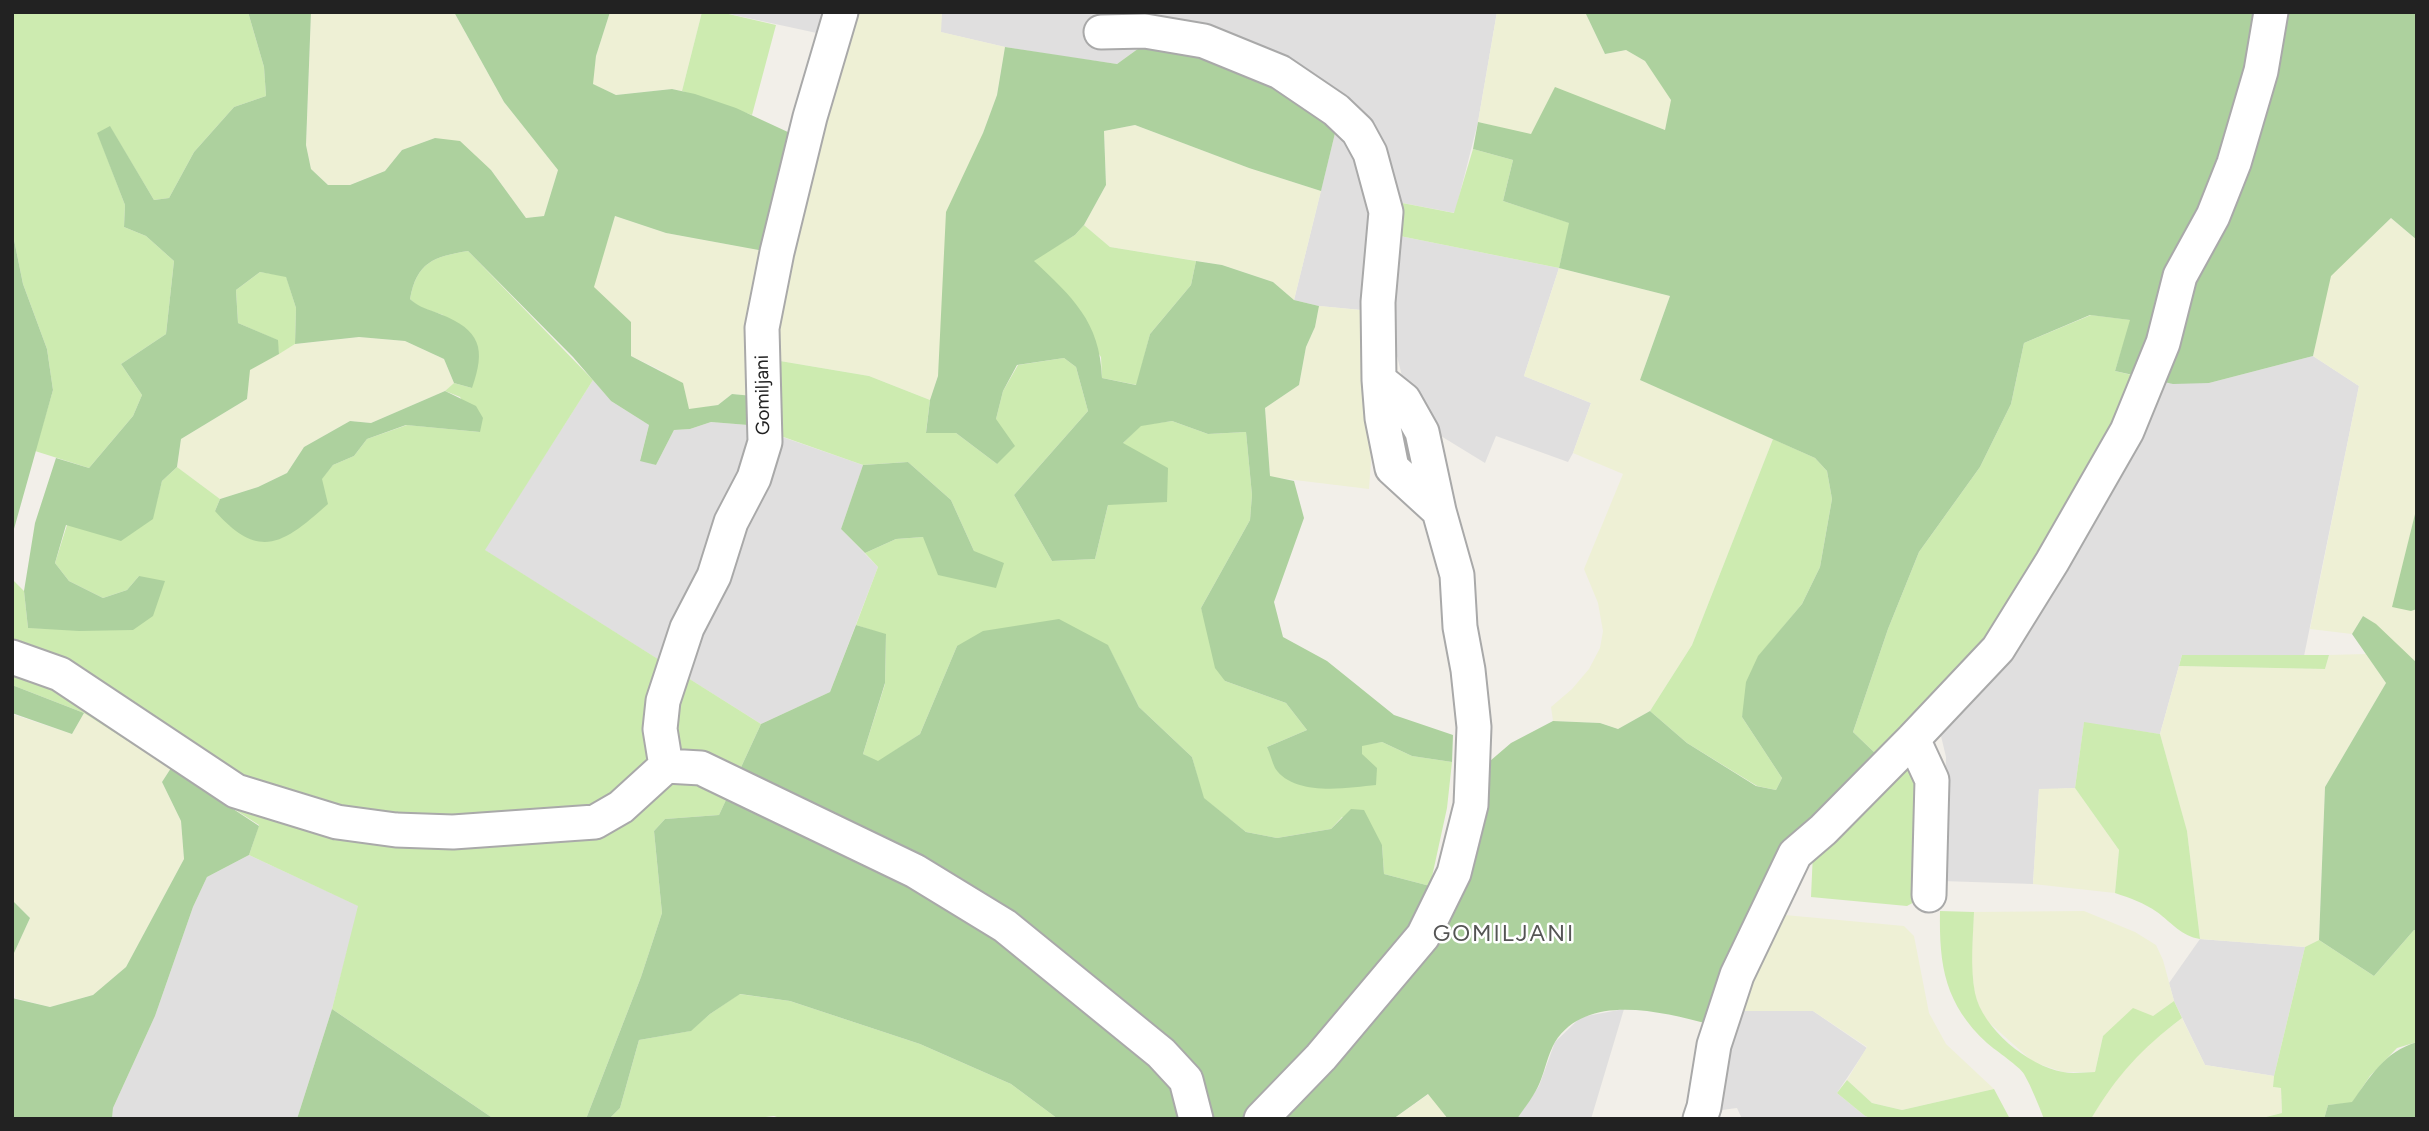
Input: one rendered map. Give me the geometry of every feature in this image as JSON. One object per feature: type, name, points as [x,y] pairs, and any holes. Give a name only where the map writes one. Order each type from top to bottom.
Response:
[{"type":"street","name":"Gomiljani","points":[[666,766],[660,730],[663,701],[687,628],[713,576],[731,522],[754,478],[765,442],[762,328],[777,252],[810,117],[841,12]]},
{"type":"street","points":[[1700,1119],[1714,1045],[1737,975],[1794,854],[1823,831],[1998,649],[2052,562],[2127,431],[2163,343],[2180,276],[2213,216],[2234,163],[2261,71],[2271,12]]},
{"type":"street","points":[[1101,32],[1145,31],[1204,41],[1280,72],[1336,110],[1358,131],[1370,153],[1386,212],[1378,302],[1379,380],[1382,418],[1392,468],[1439,512],[1457,575],[1460,627],[1474,727],[1471,805],[1454,873],[1423,936],[1321,1057],[1261,1119]]},
{"type":"street","points":[[12,657],[60,674],[236,790],[337,822],[396,830],[453,832],[595,822],[621,807],[666,766],[701,768],[915,871],[1005,926],[1169,1062],[1186,1080],[1196,1119]]},
{"type":"street","points":[[1913,739],[1932,780],[1929,895]]},
{"type":"shaded area","points":[[720,12],[831,12],[826,35]]},
{"type":"shaded area","points":[[942,12],[1497,12],[1478,122],[1455,213],[1397,202],[1367,307],[1361,310],[1319,306],[1294,300],[1337,125],[1146,43],[1117,64],[1060,56],[940,32]]},
{"type":"shaded area","points":[[1400,236],[1559,268],[1524,376],[1591,403],[1568,462],[1496,436],[1485,463],[1436,433],[1402,376],[1393,340],[1393,294]]},
{"type":"shaded area","points":[[2313,356],[2359,386],[2304,656],[2182,655],[2160,734],[2084,723],[2075,788],[2039,790],[2033,884],[1942,881],[1946,757],[1941,727],[2159,381],[2209,383]]},
{"type":"shaded area","points":[[593,380],[611,401],[649,425],[640,460],[656,465],[674,430],[690,429],[711,422],[748,425],[863,465],[841,529],[878,567],[830,692],[761,724],[484,550]]},
{"type":"shaded area","points":[[249,855],[359,906],[332,1009],[297,1119],[112,1119],[113,1108],[155,1016],[193,907],[207,877]]},
{"type":"shaded area","points":[[2200,939],[2305,947],[2274,1076],[2205,1065],[2174,1001],[2169,983]]},
{"type":"shaded area","points":[[1624,1009],[1591,1119],[1517,1119],[1539,1086],[1555,1042],[1581,1017]]},
{"type":"shaded area","points":[[1734,1011],[1813,1011],[1867,1048],[1837,1093],[1865,1116],[1873,1119],[1742,1119],[1737,1108],[1714,1111]]},
{"type":"green space","points":[[12,12],[248,12],[264,67],[266,96],[234,107],[194,152],[169,198],[154,200],[110,127],[98,134],[125,205],[124,227],[146,236],[174,261],[166,334],[121,364],[142,395],[133,416],[89,468],[35,451],[53,390],[47,349],[23,284],[12,230]]},
{"type":"green space","points":[[248,12],[311,12],[306,145],[311,169],[328,185],[350,185],[385,171],[402,150],[435,138],[460,141],[491,170],[526,218],[544,216],[558,170],[504,102],[454,12],[610,12],[596,56],[593,84],[616,95],[672,89],[695,94],[736,108],[790,133],[764,251],[666,233],[615,216],[594,287],[631,322],[631,356],[683,383],[689,409],[718,405],[732,394],[753,396],[748,425],[711,422],[690,429],[674,430],[656,465],[640,461],[649,425],[611,401],[573,357],[468,251],[428,263],[417,277],[410,299],[454,320],[472,334],[477,342],[479,362],[472,388],[454,383],[444,359],[405,341],[359,337],[295,344],[296,308],[286,277],[260,272],[236,290],[238,323],[278,340],[279,354],[250,370],[247,399],[181,439],[177,467],[162,481],[153,519],[121,541],[66,525],[55,563],[69,581],[103,598],[127,590],[139,576],[165,581],[153,616],[133,630],[28,628],[24,591],[35,523],[56,458],[89,468],[133,416],[142,395],[121,364],[166,334],[174,261],[146,236],[124,227],[125,205],[97,133],[110,126],[154,200],[169,198],[194,152],[234,107],[266,96],[264,67]]},
{"type":"green space","points":[[311,12],[454,12],[504,102],[558,170],[544,216],[526,218],[491,170],[435,138],[402,150],[385,171],[350,185],[328,185],[311,169],[306,145]]},
{"type":"green space","points":[[610,12],[702,12],[682,91],[672,89],[616,95],[592,84],[596,56]]},
{"type":"green space","points":[[702,12],[720,12],[776,25],[752,115],[682,91]]},
{"type":"green space","points":[[856,12],[942,12],[941,32],[1005,47],[997,95],[983,133],[938,376],[930,400],[869,376],[780,361],[776,327],[818,148]]},
{"type":"green space","points":[[1497,12],[1585,12],[1605,54],[1626,50],[1645,61],[1672,100],[1665,130],[1555,88],[1531,135],[1478,122]]},
{"type":"green space","points":[[1585,12],[2417,12],[2417,240],[2391,218],[2331,276],[2313,356],[2209,383],[2173,384],[2115,371],[2130,320],[2090,315],[2024,343],[2011,404],[1980,467],[1919,552],[1888,629],[1853,732],[1876,754],[1709,1024],[1648,1011],[1605,1011],[1586,1016],[1569,1026],[1555,1042],[1538,1087],[1517,1119],[1448,1119],[1428,1094],[1393,1119],[1058,1119],[1011,1084],[920,1044],[790,1001],[740,994],[710,1014],[691,1031],[639,1040],[620,1108],[609,1119],[586,1119],[641,977],[662,913],[654,831],[665,819],[719,815],[761,724],[830,692],[856,625],[886,634],[885,683],[863,754],[878,761],[920,734],[957,646],[983,631],[1059,619],[1108,645],[1139,707],[1192,757],[1204,798],[1246,832],[1277,838],[1331,829],[1351,809],[1364,810],[1382,845],[1384,874],[1430,886],[1490,761],[1511,743],[1553,721],[1600,723],[1618,729],[1650,711],[1687,743],[1756,786],[1776,790],[1782,778],[1742,717],[1746,682],[1758,656],[1802,604],[1820,567],[1832,499],[1827,471],[1815,458],[1640,380],[1670,296],[1559,268],[1569,223],[1503,201],[1513,160],[1473,149],[1478,122],[1531,134],[1555,87],[1665,130],[1671,100],[1645,61],[1626,50],[1605,54]]},
{"type":"green space","points":[[1146,43],[1195,51],[1270,85],[1337,125],[1321,191],[1249,168],[1135,125],[1104,131],[1106,185],[1084,225],[1075,235],[1034,261],[1072,299],[1090,325],[1100,358],[1102,378],[1136,385],[1150,334],[1191,285],[1196,261],[1222,265],[1273,282],[1294,300],[1319,306],[1315,327],[1306,347],[1299,385],[1265,408],[1270,476],[1294,481],[1304,518],[1274,602],[1283,637],[1327,661],[1394,715],[1453,735],[1452,762],[1412,756],[1382,742],[1362,746],[1362,754],[1377,768],[1376,785],[1336,789],[1295,783],[1275,768],[1267,747],[1307,730],[1286,703],[1225,681],[1215,668],[1201,608],[1250,520],[1252,495],[1246,432],[1208,434],[1172,421],[1141,426],[1123,443],[1168,468],[1167,502],[1108,505],[1095,559],[1052,561],[1014,495],[1088,411],[1076,367],[1064,358],[1017,365],[1003,391],[996,419],[1015,446],[997,464],[956,433],[926,433],[930,400],[938,376],[946,212],[983,133],[997,95],[1005,47],[1117,64]]},
{"type":"green space","points":[[1135,125],[1249,168],[1321,191],[1294,300],[1273,282],[1222,265],[1110,247],[1084,225],[1106,185],[1104,131]]},
{"type":"green space","points":[[1473,149],[1513,160],[1503,201],[1570,223],[1559,268],[1400,236],[1397,202],[1454,213]]},
{"type":"green space","points":[[615,216],[666,233],[764,251],[753,396],[732,394],[718,405],[689,410],[662,371],[631,356],[593,287]]},
{"type":"green space","points":[[2391,218],[2417,240],[2417,506],[2406,553],[2411,611],[2417,609],[2417,663],[2363,616],[2352,634],[2310,629],[2359,386],[2313,356],[2330,276]]},
{"type":"green space","points":[[1084,225],[1110,247],[1196,261],[1191,285],[1150,334],[1137,385],[1102,378],[1101,357],[1033,260],[1075,235]]},
{"type":"green space","points":[[12,230],[23,284],[47,349],[53,390],[12,536]]},
{"type":"green space","points":[[468,251],[593,380],[485,550],[761,724],[719,815],[665,819],[654,831],[662,913],[641,977],[586,1119],[494,1119],[332,1009],[358,906],[249,855],[259,825],[84,713],[12,685],[12,579],[24,591],[28,628],[133,630],[139,576],[127,590],[103,598],[69,581],[55,563],[67,525],[152,519],[162,481],[177,467],[220,499],[215,511],[321,479],[333,465],[354,456],[367,439],[407,425],[480,432],[460,397],[445,391],[454,383],[472,388],[443,315],[419,307],[410,299],[417,277],[428,263]]},
{"type":"green space","points":[[1559,268],[1670,296],[1640,380],[1773,439],[1692,645],[1650,711],[1618,729],[1600,723],[1553,721],[1551,707],[1572,689],[1589,669],[1600,648],[1603,631],[1598,603],[1584,569],[1623,474],[1573,453],[1591,403],[1524,376]]},
{"type":"green space","points":[[260,272],[286,276],[296,308],[295,344],[279,354],[277,340],[238,323],[236,290]]},
{"type":"green space","points":[[1319,306],[1361,310],[1364,391],[1371,461],[1369,489],[1270,477],[1265,408],[1299,385],[1306,347],[1315,327]]},
{"type":"green space","points":[[2091,315],[2131,320],[2115,371],[2136,376],[2115,428],[1986,641],[1876,754],[1853,732],[1888,629],[1919,552],[1980,467],[2011,404],[2024,343]]},
{"type":"green space","points":[[359,337],[405,341],[444,359],[454,383],[445,391],[371,423],[350,421],[304,447],[287,473],[258,487],[220,499],[177,467],[181,439],[247,399],[249,370],[295,344]]},
{"type":"green space","points":[[1064,358],[1076,367],[1088,411],[1014,495],[1052,561],[1095,559],[1123,443],[1141,425],[1172,421],[1208,434],[1246,432],[1252,495],[1250,520],[1201,608],[1225,681],[1286,703],[1307,730],[1267,747],[1362,754],[1362,745],[1382,742],[1412,756],[1452,762],[1447,808],[1430,886],[1384,874],[1382,845],[1342,817],[1331,829],[1277,838],[1246,832],[1203,798],[1192,757],[1139,707],[1108,646],[957,646],[920,734],[878,762],[863,754],[885,684],[886,635],[856,625],[878,567],[865,553],[896,539],[923,537],[974,551],[951,500],[908,462],[863,465],[775,434],[780,361],[869,376],[930,400],[926,432],[956,433],[997,464],[996,419],[1003,391],[1018,365]]},
{"type":"green space","points":[[445,391],[476,406],[483,418],[480,432],[406,425],[367,439],[354,456],[333,465],[322,479],[328,504],[285,537],[259,541],[245,537],[215,511],[220,499],[258,487],[287,473],[304,447],[350,421],[371,423]]},
{"type":"green space","points":[[1773,439],[1815,458],[1827,471],[1832,499],[1820,567],[1802,604],[1758,657],[1742,717],[1782,778],[1776,790],[1757,786],[1687,743],[1650,711],[1692,645]]},
{"type":"green space","points":[[908,462],[951,500],[974,551],[1004,563],[996,588],[938,575],[923,537],[896,539],[865,553],[841,529],[863,465]]},
{"type":"green space","points":[[2417,506],[2417,609],[2411,611],[2392,607]]},
{"type":"green space","points":[[2363,616],[2376,624],[2417,663],[2417,931],[2414,930],[2374,976],[2319,940],[2325,787],[2386,683],[2352,634]]},
{"type":"green space","points":[[2366,654],[2386,683],[2325,787],[2319,940],[2305,947],[2200,939],[2187,832],[2160,734],[2179,666],[2325,669],[2329,655]]},
{"type":"green space","points":[[2182,655],[2329,655],[2325,669],[2179,666]]},
{"type":"green space","points":[[12,685],[84,713],[72,734],[12,713]]},
{"type":"green space","points":[[84,713],[171,768],[162,782],[181,821],[184,859],[126,967],[93,995],[50,1007],[15,998],[14,953],[30,918],[12,900],[12,714],[72,734]]},
{"type":"green space","points":[[2084,722],[2160,734],[2187,831],[2200,939],[2182,932],[2147,906],[2115,893],[2119,850],[2075,788]]},
{"type":"green space","points":[[1902,760],[1920,781],[1918,900],[1907,906],[1811,897],[1813,852]]},
{"type":"green space","points":[[171,768],[259,826],[249,855],[207,877],[193,907],[155,1016],[113,1108],[112,1119],[12,1119],[12,998],[50,1007],[93,995],[126,967],[184,859],[181,821],[162,782]]},
{"type":"green space","points":[[2075,788],[2119,850],[2115,893],[2033,884],[2039,789]]},
{"type":"green space","points":[[12,900],[30,918],[14,953],[12,952]]},
{"type":"green space","points":[[1940,911],[1974,912],[1973,973],[1979,1006],[2008,1043],[2035,1062],[2067,1073],[2095,1072],[2103,1036],[2133,1008],[2153,1016],[2174,1001],[2182,1018],[2131,1064],[2110,1089],[2091,1119],[2044,1119],[2024,1074],[1987,1043],[1953,999],[1943,967]]},
{"type":"green space","points":[[2084,911],[2135,932],[2156,945],[2174,1001],[2153,1016],[2103,1036],[2095,1072],[2063,1072],[2033,1062],[1983,1017],[1975,995],[1971,965],[1974,912]]},
{"type":"green space","points":[[1774,914],[1904,926],[1914,936],[1929,1013],[1946,1044],[1994,1089],[1902,1110],[1872,1103],[1847,1080],[1867,1047],[1813,1011],[1734,1011]]},
{"type":"green space","points":[[2414,930],[2417,931],[2417,1042],[2397,1048],[2370,1076],[2352,1103],[2328,1105],[2324,1119],[2258,1119],[2282,1113],[2281,1088],[2273,1087],[2274,1076],[2305,947],[2319,940],[2374,976]]},
{"type":"green space","points":[[739,994],[790,1001],[920,1044],[1011,1084],[1058,1119],[783,1119],[774,1116],[749,1119],[609,1119],[620,1108],[639,1040],[690,1031]]},
{"type":"green space","points":[[332,1009],[494,1119],[297,1119]]},
{"type":"green space","points":[[2182,1018],[2205,1065],[2274,1076],[2273,1087],[2281,1088],[2282,1113],[2258,1119],[2091,1119],[2105,1094],[2140,1051]]},
{"type":"green space","points":[[2417,1042],[2417,1119],[2324,1119],[2328,1105],[2352,1102],[2372,1074],[2387,1059]]},
{"type":"green space","points":[[1847,1080],[1872,1103],[1902,1110],[1994,1089],[2010,1119],[1873,1119],[1865,1116],[1837,1093]]},
{"type":"green space","points":[[1429,1094],[1448,1119],[1393,1119]]},
{"type":"district","name":"GOMILJANI","points":[[1504,934]]}]
